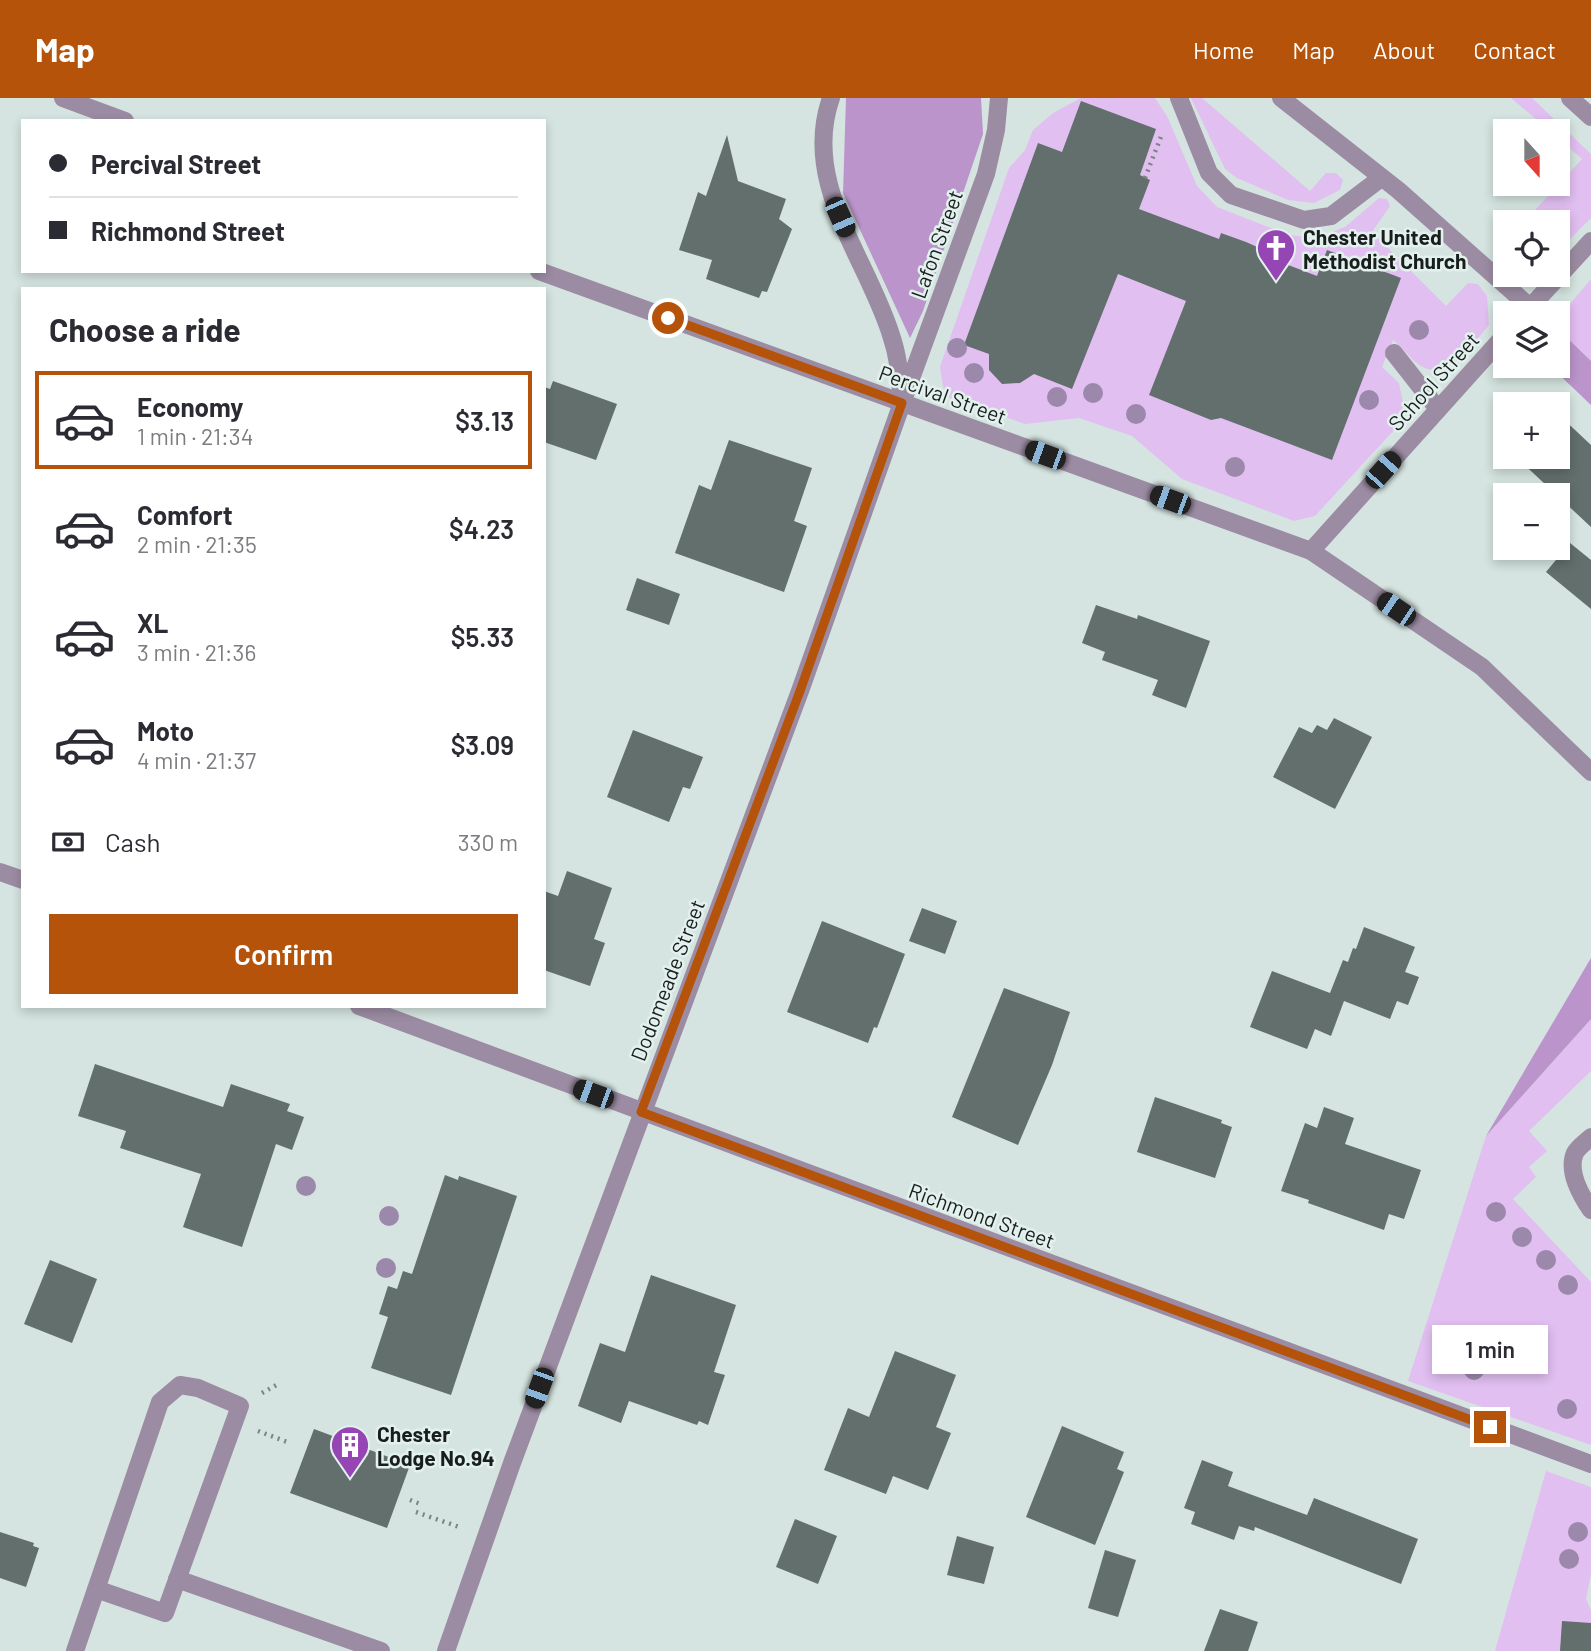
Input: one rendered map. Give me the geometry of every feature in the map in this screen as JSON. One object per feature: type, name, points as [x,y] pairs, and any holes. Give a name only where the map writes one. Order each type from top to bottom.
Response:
[{"type":"street","points":[[62,98],[120,119]]},
{"type":"street","points":[[831,98],[825,115],[823,155],[830,194],[890,332],[900,363],[902,403]]},
{"type":"street","name":"Lafon Street","points":[[902,403],[986,174],[996,130],[999,98]]},
{"type":"street","points":[[1179,98],[1209,173],[1231,195],[1304,220],[1331,216],[1381,178]]},
{"type":"street","points":[[1281,98],[1452,238],[1518,301]]},
{"type":"street","points":[[1570,98],[1591,117]]},
{"type":"street","points":[[1537,301],[1589,248]]},
{"type":"street","name":"Percival Street","points":[[544,273],[1311,551],[1482,667],[1591,772]]},
{"type":"street","name":"School Street","points":[[1311,551],[1493,348]]},
{"type":"street","points":[[1394,353],[1438,409]]},
{"type":"street","name":"Dodomeade Street","points":[[446,1651],[641,1112],[800,691],[902,403]]},
{"type":"street","points":[[0,872],[21,879]]},
{"type":"street","name":"Richmond Street","points":[[364,1008],[1591,1464]]},
{"type":"street","points":[[1591,1137],[1575,1153],[1574,1170],[1578,1188],[1591,1210]]},
{"type":"street","points":[[75,1651],[96,1589],[160,1402],[180,1385],[198,1388],[240,1406],[165,1613],[96,1589]]},
{"type":"street","points":[[177,1579],[382,1651]]},
{"type":"path","points":[[1145,178],[1166,124]]},
{"type":"path","points":[[410,1500],[423,1505]]},
{"type":"path","points":[[416,1512],[486,1536]]},
{"type":"shaded area","points":[[846,98],[981,98],[983,134],[923,311],[910,338],[843,193]]},
{"type":"shaded area","points":[[1081,98],[1155,98],[1167,116],[1197,186],[1217,207],[1289,235],[1316,238],[1345,227],[1379,198],[1387,199],[1390,206],[1372,232],[1446,306],[1468,283],[1478,284],[1487,296],[1489,325],[1460,359],[1451,365],[1432,370],[1421,366],[1393,340],[1382,367],[1399,383],[1406,417],[1315,516],[1294,521],[1182,479],[1132,436],[1079,418],[1025,424],[950,398],[943,387],[940,367],[1009,168],[1025,150],[1033,130],[1053,113]]},
{"type":"shaded area","points":[[1191,98],[1202,98],[1310,191],[1326,173],[1336,173],[1343,180],[1340,190],[1314,203],[1288,200],[1237,178],[1225,169]]},
{"type":"shaded area","points":[[1511,98],[1532,98],[1554,119],[1536,119]]},
{"type":"shaded area","points":[[1570,134],[1591,154],[1591,218],[1570,239],[1570,210],[1535,210],[1548,196],[1570,196],[1570,172],[1582,159],[1570,148]]},
{"type":"shaded area","points":[[1591,279],[1591,361],[1570,341],[1570,304]]},
{"type":"shaded area","points":[[1570,341],[1591,361],[1591,405],[1563,378],[1570,378]]},
{"type":"shaded area","points":[[1591,958],[1591,1019],[1486,1136]]},
{"type":"shaded area","points":[[1591,1019],[1591,1071],[1529,1131],[1547,1151],[1529,1167],[1536,1177],[1513,1199],[1591,1282],[1591,1445],[1408,1381],[1486,1136]]},
{"type":"shaded area","points":[[1546,1471],[1591,1487],[1591,1574],[1586,1599],[1591,1610],[1591,1651],[1495,1651]]},
{"type":"building","name":"Chester United Methodist Church","points":[[1081,101],[1156,129],[1140,175],[1150,180],[1139,209],[1219,239],[1221,233],[1246,242],[1264,250],[1262,255],[1317,276],[1327,250],[1401,278],[1332,460],[1221,418],[1211,420],[1149,395],[1186,301],[1118,274],[1072,389],[1034,374],[1020,383],[1002,384],[989,370],[989,354],[964,345],[1038,143],[1062,152]]},
{"type":"building","points":[[727,135],[738,181],[786,199],[779,219],[792,229],[767,292],[762,291],[759,298],[706,279],[712,260],[679,250],[698,192],[706,196]]},
{"type":"building","points":[[553,381],[617,404],[596,460],[546,443],[546,388],[550,389]]},
{"type":"building","points":[[1570,425],[1591,445],[1591,527],[1570,507],[1570,483],[1544,483],[1529,469],[1570,469]]},
{"type":"building","points":[[729,440],[812,468],[794,521],[807,526],[784,592],[675,553],[699,485],[711,490]]},
{"type":"building","points":[[1570,543],[1591,560],[1591,609],[1546,572],[1556,560],[1570,560]]},
{"type":"building","points":[[637,578],[680,594],[669,625],[626,610]]},
{"type":"building","points":[[1096,605],[1137,619],[1138,615],[1210,641],[1186,708],[1152,695],[1158,680],[1102,660],[1105,652],[1082,643]]},
{"type":"building","points":[[1334,718],[1372,737],[1335,809],[1273,777],[1299,727],[1312,733],[1317,725],[1327,730]]},
{"type":"building","points":[[633,730],[703,757],[690,789],[683,787],[669,822],[607,797]]},
{"type":"building","points":[[567,871],[612,888],[594,939],[605,943],[590,986],[546,971],[546,892],[558,896]]},
{"type":"building","points":[[922,908],[957,921],[945,954],[909,941]]},
{"type":"building","points":[[822,921],[905,954],[877,1028],[874,1027],[868,1043],[787,1012]]},
{"type":"building","points":[[1364,927],[1415,947],[1405,972],[1419,977],[1408,1005],[1397,1001],[1390,1019],[1344,1001],[1331,1036],[1315,1029],[1307,1049],[1250,1027],[1272,971],[1330,993],[1343,960],[1348,962]]},
{"type":"building","points":[[1004,988],[1070,1012],[1052,1065],[1018,1145],[952,1117]]},
{"type":"building","points":[[95,1064],[223,1107],[231,1084],[290,1104],[287,1111],[304,1117],[292,1150],[276,1144],[242,1247],[183,1227],[201,1174],[120,1148],[126,1131],[78,1116]]},
{"type":"building","points":[[1155,1097],[1222,1120],[1221,1123],[1232,1127],[1215,1178],[1137,1152]]},
{"type":"building","points":[[1324,1107],[1354,1118],[1345,1144],[1421,1170],[1404,1219],[1389,1214],[1384,1230],[1281,1191],[1305,1123],[1317,1128]]},
{"type":"building","points":[[445,1175],[458,1180],[459,1176],[517,1196],[451,1395],[371,1368],[388,1317],[379,1314],[388,1286],[397,1289],[403,1271],[412,1274]]},
{"type":"building","points":[[50,1260],[97,1279],[72,1343],[24,1324]]},
{"type":"building","points":[[651,1275],[736,1305],[714,1372],[725,1375],[708,1425],[699,1421],[697,1425],[629,1401],[621,1423],[578,1406],[600,1343],[625,1352]]},
{"type":"building","points":[[895,1351],[956,1375],[936,1427],[951,1433],[928,1490],[893,1476],[886,1494],[824,1470],[848,1408],[869,1417]]},
{"type":"building","points":[[1062,1426],[1124,1452],[1117,1469],[1124,1472],[1095,1545],[1026,1517]]},
{"type":"building","name":"Chester Lodge No.94","points":[[314,1429],[410,1465],[387,1528],[290,1493]]},
{"type":"building","points":[[1202,1460],[1233,1472],[1228,1486],[1307,1515],[1314,1498],[1418,1539],[1401,1584],[1255,1527],[1254,1531],[1239,1526],[1234,1540],[1191,1524],[1195,1512],[1184,1508]]},
{"type":"building","points":[[795,1519],[837,1536],[818,1584],[776,1567]]},
{"type":"building","points":[[0,1532],[34,1543],[33,1546],[39,1548],[26,1587],[0,1578]]},
{"type":"building","points":[[957,1536],[994,1547],[984,1584],[947,1575]]},
{"type":"building","points":[[1105,1550],[1136,1560],[1118,1617],[1088,1608]]},
{"type":"building","points":[[1220,1609],[1258,1622],[1248,1651],[1204,1651]]},
{"type":"building","points":[[1562,1621],[1591,1623],[1591,1651],[1560,1651]]},
{"type":"place","name":"Chester United Methodist Church","points":[[1276,282]]},
{"type":"place","name":"Chester Lodge No.94","points":[[350,1479]]},
{"type":"route","points":[[668,318],[902,403],[800,691],[641,1112],[1490,1427]]}]
